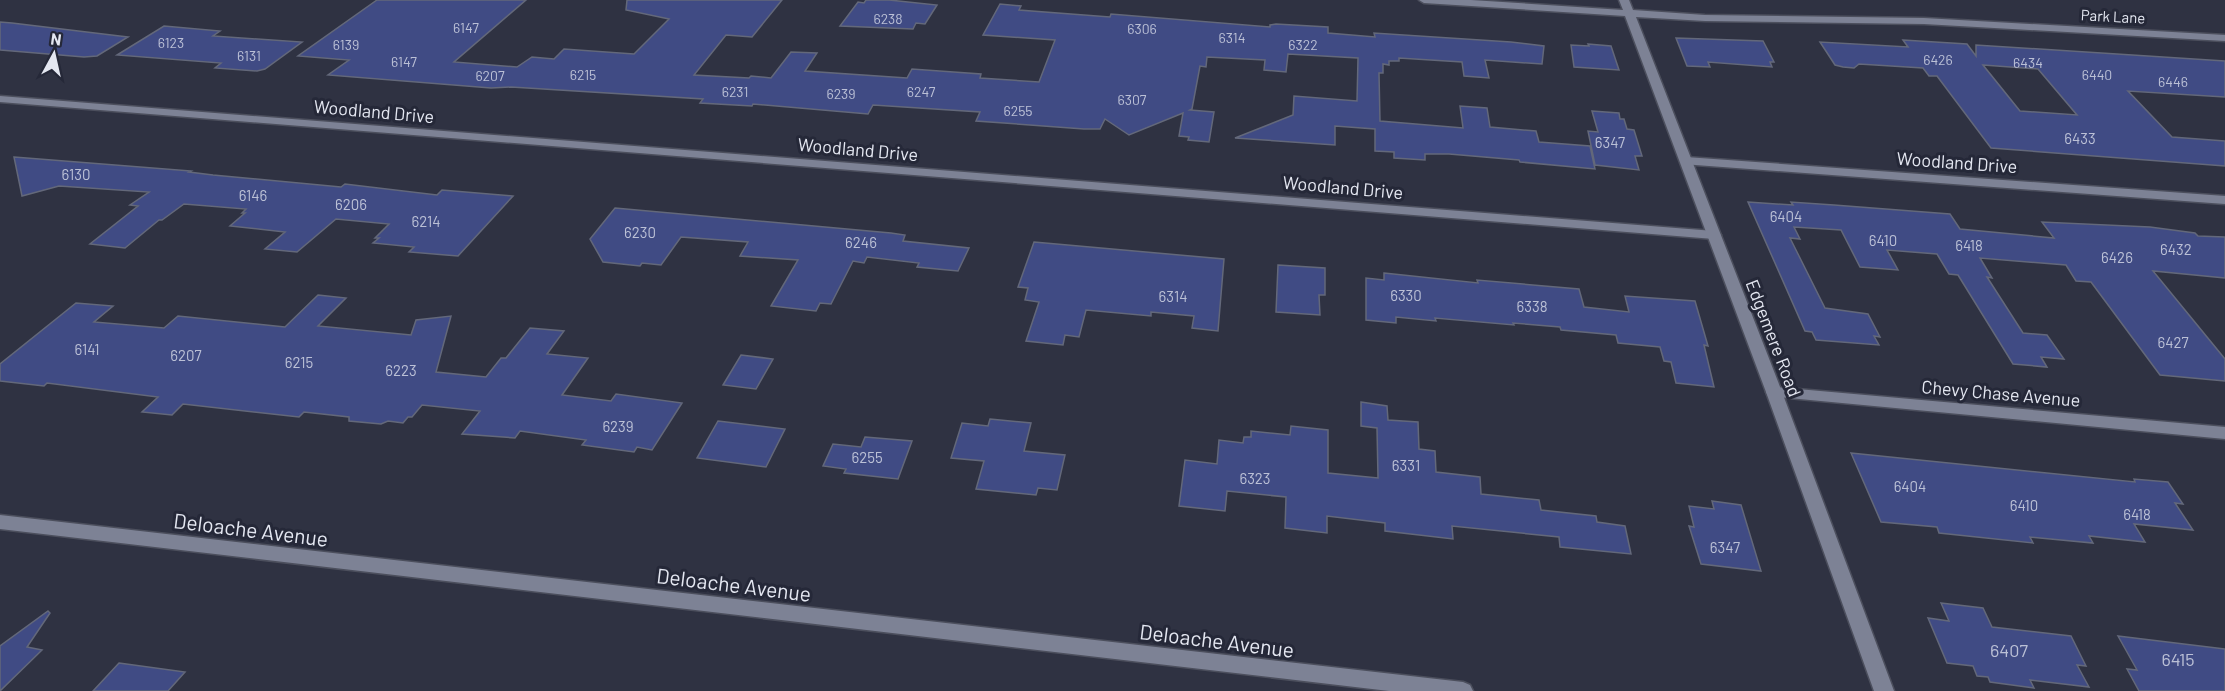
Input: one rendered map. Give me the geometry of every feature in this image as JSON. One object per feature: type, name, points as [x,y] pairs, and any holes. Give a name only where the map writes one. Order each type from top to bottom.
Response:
[{"type":"street","name":"Park Lane","points":[[1424,0],[1627,7],[1705,18],[1924,21],[2225,38]]},
{"type":"street","name":"Edgemere Road","points":[[1627,7],[1774,392],[1884,691]]},
{"type":"street","name":"Woodland Drive","points":[[0,99],[1714,235]]},
{"type":"street","name":"Woodland Drive","points":[[1686,161],[2225,200]]},
{"type":"street","name":"Chevy Chase Avenue","points":[[1774,392],[2225,433]]},
{"type":"street","name":"Deloache Avenue","points":[[0,522],[1463,691]]},
{"type":"building","points":[[377,0],[526,0],[454,62],[517,67],[532,57],[554,59],[564,49],[634,54],[669,19],[626,10],[627,0],[782,0],[752,37],[726,35],[694,75],[749,78],[751,76],[771,78],[791,52],[817,53],[805,71],[907,78],[912,69],[981,74],[980,78],[1039,82],[1055,40],[983,35],[1000,4],[1021,6],[1019,10],[1110,17],[1111,14],[1270,27],[1276,24],[1328,27],[1328,33],[1375,37],[1374,33],[1544,46],[1542,64],[1485,60],[1489,78],[1464,76],[1462,62],[1399,58],[1399,61],[1389,61],[1389,65],[1383,64],[1383,73],[1379,73],[1380,121],[1463,128],[1460,106],[1487,108],[1490,127],[1536,131],[1539,142],[1590,146],[1595,169],[1449,154],[1425,154],[1425,160],[1394,158],[1394,152],[1375,151],[1375,129],[1335,126],[1335,145],[1235,138],[1293,115],[1294,96],[1357,101],[1358,58],[1288,54],[1286,72],[1264,70],[1265,60],[1207,57],[1206,67],[1200,66],[1190,110],[1214,112],[1209,142],[1188,140],[1189,137],[1179,136],[1183,113],[1129,135],[1105,119],[1100,129],[1084,129],[976,121],[980,112],[873,105],[868,114],[753,104],[752,106],[700,103],[703,99],[511,87],[491,88],[328,75],[349,60],[298,56]]},
{"type":"building","points":[[866,0],[937,5],[925,24],[916,23],[913,29],[840,26],[858,2],[864,3]]},
{"type":"building","points":[[0,22],[128,37],[97,56],[84,57],[0,50]]},
{"type":"building","points":[[164,26],[220,31],[213,36],[302,42],[265,69],[257,71],[215,68],[221,63],[117,55]]},
{"type":"building","points":[[1676,38],[1763,41],[1774,62],[1770,62],[1772,67],[1708,62],[1710,67],[1687,66]]},
{"type":"building","points":[[1903,40],[1967,44],[1976,56],[1976,45],[2225,61],[2225,97],[2128,91],[2172,137],[2225,141],[2225,166],[1991,148],[1937,76],[1929,76],[1923,68],[1859,64],[1854,68],[1835,65],[1820,42],[1908,47]],"holes":[[[1983,65],[2038,69],[2077,115],[2020,111]]]},
{"type":"building","points":[[1588,44],[1611,46],[1619,70],[1574,67],[1571,45],[1589,46]]},
{"type":"building","points":[[1592,111],[1619,113],[1627,129],[1634,130],[1642,156],[1635,156],[1639,170],[1595,165],[1588,131],[1598,132]]},
{"type":"building","points":[[14,157],[191,171],[189,172],[341,187],[345,184],[437,195],[442,190],[513,196],[458,256],[409,252],[414,247],[373,243],[389,224],[336,219],[297,252],[265,249],[285,232],[230,226],[245,213],[242,213],[246,209],[184,204],[159,220],[125,248],[90,244],[138,206],[130,205],[149,192],[59,186],[22,196]]},
{"type":"building","points":[[1748,202],[1793,205],[1791,202],[1950,214],[1960,229],[2054,238],[2042,222],[2150,227],[2195,233],[2198,236],[2225,237],[2225,278],[2153,271],[2225,359],[2225,381],[2160,375],[2091,282],[2076,281],[2066,265],[1980,258],[1992,278],[1987,277],[2023,333],[2047,335],[2064,359],[2041,357],[2047,367],[2013,364],[1958,275],[1949,274],[1937,254],[1887,250],[1898,270],[1860,267],[1841,230],[1794,227],[1800,239],[1790,238],[1825,308],[1868,314],[1880,337],[1874,336],[1879,345],[1816,340],[1812,332],[1805,331]]},
{"type":"building","points":[[615,208],[891,233],[905,235],[903,241],[969,248],[958,271],[917,267],[919,263],[867,257],[864,263],[853,261],[831,304],[820,303],[816,311],[771,306],[798,260],[740,256],[748,242],[681,237],[661,265],[642,263],[640,266],[603,262],[590,239]]},
{"type":"building","points":[[1034,242],[1224,259],[1218,331],[1192,328],[1194,316],[1151,312],[1151,316],[1086,310],[1079,337],[1065,335],[1063,345],[1026,341],[1039,302],[1025,300],[1028,288],[1018,287]]},
{"type":"building","points":[[1278,265],[1325,268],[1325,295],[1319,295],[1320,315],[1276,312]]},
{"type":"building","points":[[1384,273],[1478,283],[1477,280],[1579,289],[1584,307],[1629,312],[1625,296],[1695,301],[1708,346],[1704,345],[1714,387],[1676,383],[1671,362],[1664,361],[1660,347],[1618,343],[1616,335],[1561,330],[1560,327],[1435,318],[1436,321],[1396,317],[1396,323],[1366,320],[1366,278],[1384,280]]},
{"type":"building","points":[[318,295],[346,298],[318,326],[411,335],[416,320],[451,316],[436,372],[486,377],[501,358],[506,358],[530,328],[564,331],[547,354],[588,358],[562,395],[611,401],[616,394],[682,403],[652,450],[637,447],[634,452],[582,445],[586,440],[520,431],[515,438],[462,434],[480,411],[422,405],[412,417],[408,417],[403,423],[388,421],[381,424],[349,421],[349,417],[304,412],[299,417],[183,404],[172,415],[142,412],[158,397],[47,383],[44,386],[0,381],[0,364],[76,303],[113,306],[94,322],[164,328],[178,316],[285,327]]},
{"type":"building","points":[[741,355],[773,359],[756,389],[723,385]]},
{"type":"building","points":[[1361,402],[1387,406],[1388,420],[1418,422],[1419,449],[1435,451],[1436,472],[1480,477],[1481,494],[1539,500],[1541,510],[1596,516],[1597,522],[1625,526],[1631,554],[1560,547],[1559,537],[1452,526],[1453,539],[1385,531],[1385,523],[1327,516],[1327,533],[1285,528],[1286,497],[1227,491],[1225,511],[1179,506],[1185,460],[1217,464],[1219,440],[1243,443],[1244,437],[1251,437],[1251,431],[1290,435],[1291,426],[1328,430],[1328,473],[1378,478],[1377,428],[1361,426]]},
{"type":"building","points":[[990,419],[1031,423],[1024,451],[1065,455],[1057,490],[1038,488],[1036,495],[976,489],[984,461],[951,458],[962,423],[988,426]]},
{"type":"building","points":[[718,421],[785,429],[766,467],[697,458]]},
{"type":"building","points":[[865,437],[912,441],[898,479],[844,473],[846,469],[823,466],[833,444],[861,447]]},
{"type":"building","points":[[1851,453],[2135,482],[2134,479],[2168,482],[2183,504],[2175,503],[2193,530],[2134,524],[2145,542],[2089,536],[2093,543],[2030,537],[2033,543],[1939,533],[1937,527],[1881,522]]},
{"type":"building","points":[[1712,501],[1741,505],[1761,571],[1701,564],[1689,526],[1694,527],[1689,506],[1714,509]]},
{"type":"building","points":[[1941,603],[1983,608],[1992,627],[2071,636],[2086,666],[2077,665],[2089,687],[2030,680],[2034,688],[1990,682],[1988,677],[1977,676],[1973,666],[1947,663],[1928,618],[1949,621]]},
{"type":"building","points":[[48,611],[50,613],[27,647],[42,650],[0,691],[0,646]]},
{"type":"building","points":[[2118,636],[2225,649],[2225,691],[2139,691],[2127,669],[2137,670]]},
{"type":"building","points":[[119,663],[185,672],[168,691],[93,691]]}]
